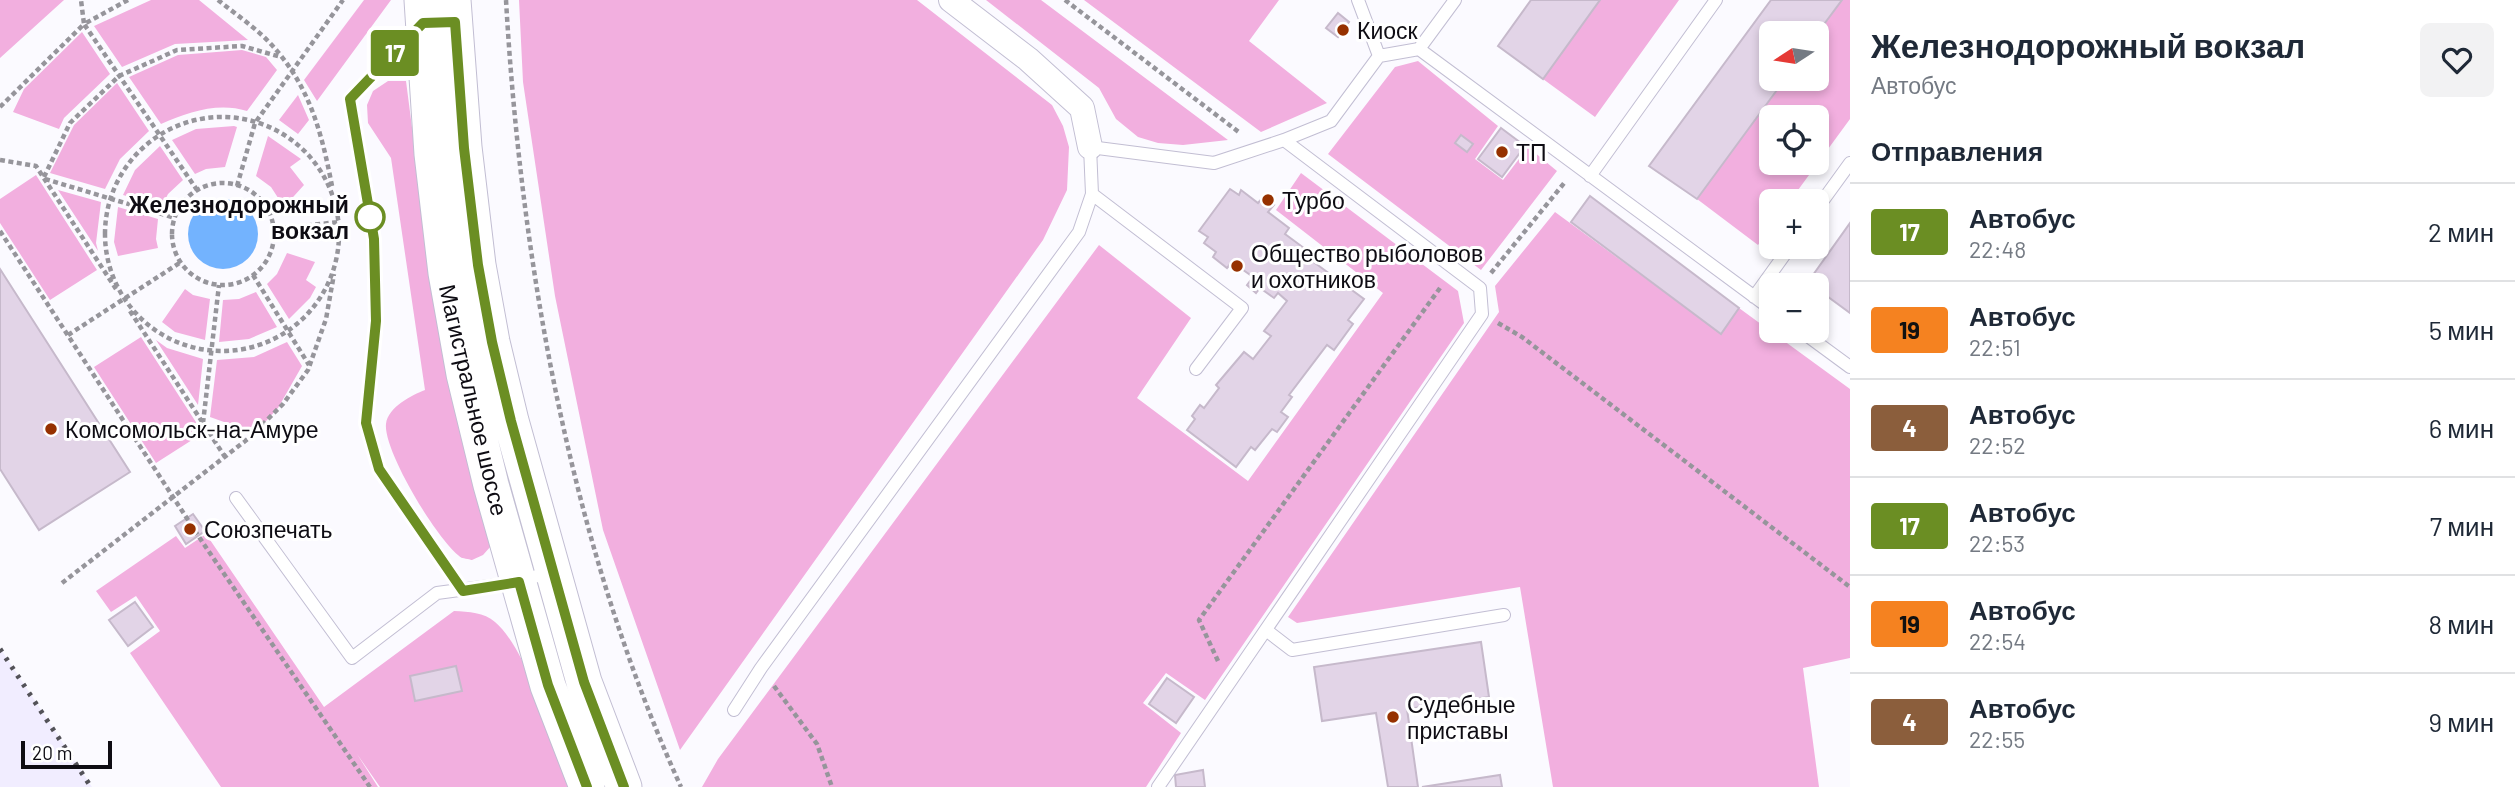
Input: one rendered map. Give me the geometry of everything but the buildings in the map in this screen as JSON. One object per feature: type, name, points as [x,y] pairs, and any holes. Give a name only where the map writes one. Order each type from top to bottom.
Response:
[{"type":"main road","name":"Магистральное шоссе","points":[[438,11],[464,148],[478,265],[492,342],[511,421],[584,682],[624,787]]},
{"type":"main road","name":"Магистральное шоссе","points":[[438,11],[432,154],[446,273],[464,374],[491,485],[548,685],[587,787]]},
{"type":"street","points":[[951,0],[1028,59],[1082,108],[1090,148]]},
{"type":"lane","points":[[1358,0],[1379,56]]},
{"type":"lane","points":[[734,710],[761,668],[1079,232],[1092,194],[1090,148],[1214,163],[1331,121],[1379,56],[1419,49],[1455,0]]},
{"type":"lane","points":[[1590,176],[1716,0]]},
{"type":"lane","points":[[438,11],[350,99],[374,239],[376,321],[366,423],[379,469],[463,591]]},
{"type":"lane","points":[[1419,49],[1759,301]]},
{"type":"lane","points":[[1158,787],[1482,314],[1480,288],[1284,140]]},
{"type":"lane","points":[[1829,192],[1850,163]]},
{"type":"lane","points":[[1092,194],[1242,308],[1196,369]]},
{"type":"lane","points":[[1754,297],[1781,259]]},
{"type":"lane","points":[[1817,343],[1850,367]]},
{"type":"lane","points":[[236,498],[352,658],[437,593],[519,582],[552,571]]},
{"type":"lane","points":[[1266,630],[1292,650],[1504,615]]},
{"type":"path","points":[[81,0],[84,24],[197,190]]},
{"type":"path","points":[[0,107],[84,24],[128,0]]},
{"type":"path","points":[[62,583],[249,438],[283,404],[309,366],[326,319],[339,222],[323,138],[313,110],[293,70],[264,37],[218,0]]},
{"type":"path","points":[[237,186],[255,122],[343,0]]},
{"type":"path","points":[[506,0],[511,77],[540,304],[574,468],[593,550],[615,619],[681,787]]},
{"type":"path","points":[[1065,0],[1258,147]]},
{"type":"path","points":[[44,178],[70,123],[119,76],[177,50],[242,46],[282,57]]},
{"type":"path","points":[[335,267],[318,303],[288,332],[251,348],[212,351],[171,340],[138,316],[122,299],[105,242],[111,198],[128,165],[160,135],[194,119],[235,117],[274,128],[307,152],[330,186],[339,222]]},
{"type":"path","points":[[0,160],[36,166],[225,457]]},
{"type":"path","points":[[1480,288],[1577,167]]},
{"type":"path","points":[[44,178],[175,218]]},
{"type":"path","points":[[228,183],[237,186],[259,198],[269,213],[273,229],[272,248],[264,264],[253,275],[235,284],[219,285],[201,280],[186,270],[176,255],[172,238],[175,218],[181,204],[197,190],[210,184],[228,183]]},
{"type":"path","points":[[273,229],[339,222]]},
{"type":"path","points":[[0,231],[173,498],[370,787]]},
{"type":"path","points":[[68,335],[181,261]]},
{"type":"path","points":[[253,275],[309,366]]},
{"type":"path","points":[[1430,280],[1522,337],[1850,587]]},
{"type":"path","points":[[203,424],[219,285]]},
{"type":"path","points":[[1221,667],[1199,620],[1440,288]]},
{"type":"path","points":[[761,668],[817,744],[832,787]]},
{"type":"shaded area","points":[[0,0],[64,0],[0,58]]},
{"type":"shaded area","points":[[151,0],[199,0],[248,40],[175,44],[122,67],[94,26]]},
{"type":"shaded area","points":[[364,0],[391,0],[317,101],[304,80]]},
{"type":"shaded area","points":[[519,0],[917,0],[1052,105],[1063,126],[1069,147],[1067,190],[1043,240],[680,750],[603,530],[555,296],[523,82]]},
{"type":"shaded area","points":[[986,0],[1041,0],[1228,140],[1183,145],[1158,143],[1138,137],[1116,119],[1099,88]]},
{"type":"shaded area","points":[[1084,0],[1279,0],[1249,41],[1327,103],[1261,132]]},
{"type":"shaded area","points":[[1600,0],[1679,0],[1595,117],[1543,79]]},
{"type":"shaded area","points":[[1842,0],[1850,0],[1850,119],[1829,148],[1829,105],[1766,105],[1776,91],[1829,91],[1827,21]]},
{"type":"shaded area","points":[[82,32],[110,74],[64,118],[59,129],[13,112],[24,89]]},
{"type":"shaded area","points":[[242,50],[266,57],[277,70],[247,111],[214,108],[161,124],[129,77],[178,55]]},
{"type":"shaded area","points":[[1418,61],[1498,126],[1475,159],[1503,180],[1528,147],[1557,171],[1481,270],[1328,154],[1395,67]]},
{"type":"shaded area","points":[[388,81],[406,81],[431,275],[491,546],[483,555],[472,560],[462,558],[440,535],[414,496],[387,437],[386,424],[391,412],[407,398],[425,390],[391,158],[368,123],[367,105],[373,91]]},
{"type":"shaded area","points":[[117,83],[149,131],[120,159],[105,189],[50,173],[74,125]]},
{"type":"shaded area","points":[[298,95],[309,120],[298,134],[279,120]]},
{"type":"shaded area","points":[[1759,114],[1759,175],[1809,175],[1799,189],[1759,189],[1758,245],[1697,199]]},
{"type":"shaded area","points":[[237,127],[225,167],[206,169],[195,174],[172,140],[196,129]]},
{"type":"shaded area","points":[[268,136],[301,159],[290,167],[304,185],[284,207],[271,187],[256,176]]},
{"type":"shaded area","points":[[160,146],[183,180],[168,194],[162,206],[123,195],[135,170]]},
{"type":"shaded area","points":[[1301,173],[1458,291],[1464,323],[1205,700],[1166,673],[1143,703],[1181,733],[1146,787],[702,787],[718,759],[1099,245],[1191,318],[1137,398],[1248,481],[1383,293],[1276,210]]},
{"type":"shaded area","points":[[36,175],[97,270],[50,300],[0,223],[0,199]]},
{"type":"shaded area","points":[[58,190],[101,202],[96,243],[98,251]]},
{"type":"shaded area","points":[[118,207],[158,219],[158,248],[118,256],[114,242]]},
{"type":"shaded area","points":[[1555,212],[1720,333],[1739,308],[1759,323],[1759,343],[1787,343],[1850,389],[1850,658],[1803,668],[1819,787],[1553,787],[1520,587],[1297,623],[1288,617],[1499,312],[1495,286]]},
{"type":"shaded area","points":[[287,253],[315,262],[306,280],[316,287],[310,298],[289,319],[267,284],[277,274]]},
{"type":"shaded area","points":[[185,289],[193,295],[210,299],[205,340],[175,332],[162,322]]},
{"type":"shaded area","points":[[256,292],[277,327],[249,339],[219,342],[223,300],[239,299]]},
{"type":"shaded area","points":[[141,337],[203,433],[156,463],[94,367]]},
{"type":"shaded area","points":[[156,340],[167,348],[203,359],[198,405]]},
{"type":"shaded area","points":[[287,342],[302,366],[278,408],[255,433],[210,417],[217,360],[254,357]]},
{"type":"shaded area","points":[[206,534],[324,707],[454,611],[476,613],[491,619],[507,635],[529,675],[572,787],[380,787],[357,754],[378,787],[221,787],[130,653],[160,631],[136,596],[111,612],[96,591],[176,536],[185,548]]},
{"type":"shaded area","points":[[0,648],[92,787],[0,787]]},
{"type":"water","points":[[223,199],[248,209],[258,234],[248,259],[223,269],[198,259],[188,234],[198,209]]},
{"type":"railway","points":[[0,649],[91,787]]},
{"type":"bus line","name":"17","points":[[587,787],[548,685],[519,582],[463,591],[379,469],[366,423],[376,321],[374,239],[350,99],[423,23],[455,22],[464,148],[478,265],[492,342],[511,421],[584,682],[624,787]]},
{"type":"place","name":"Киоск","points":[[1343,30]]},
{"type":"place","name":"ТП","points":[[1502,152]]},
{"type":"place","name":"Турбо","points":[[1268,200]]},
{"type":"place","name":"Железнодорожный вокзал","points":[[370,217]]},
{"type":"place","name":"Общество рыболовов и охотников","points":[[1237,266]]},
{"type":"place","name":"Комсомольск-на-Амуре","points":[[51,429]]},
{"type":"place","name":"Союзпечать","points":[[190,529]]},
{"type":"place","name":"Судебные приставы","points":[[1393,717]]}]
